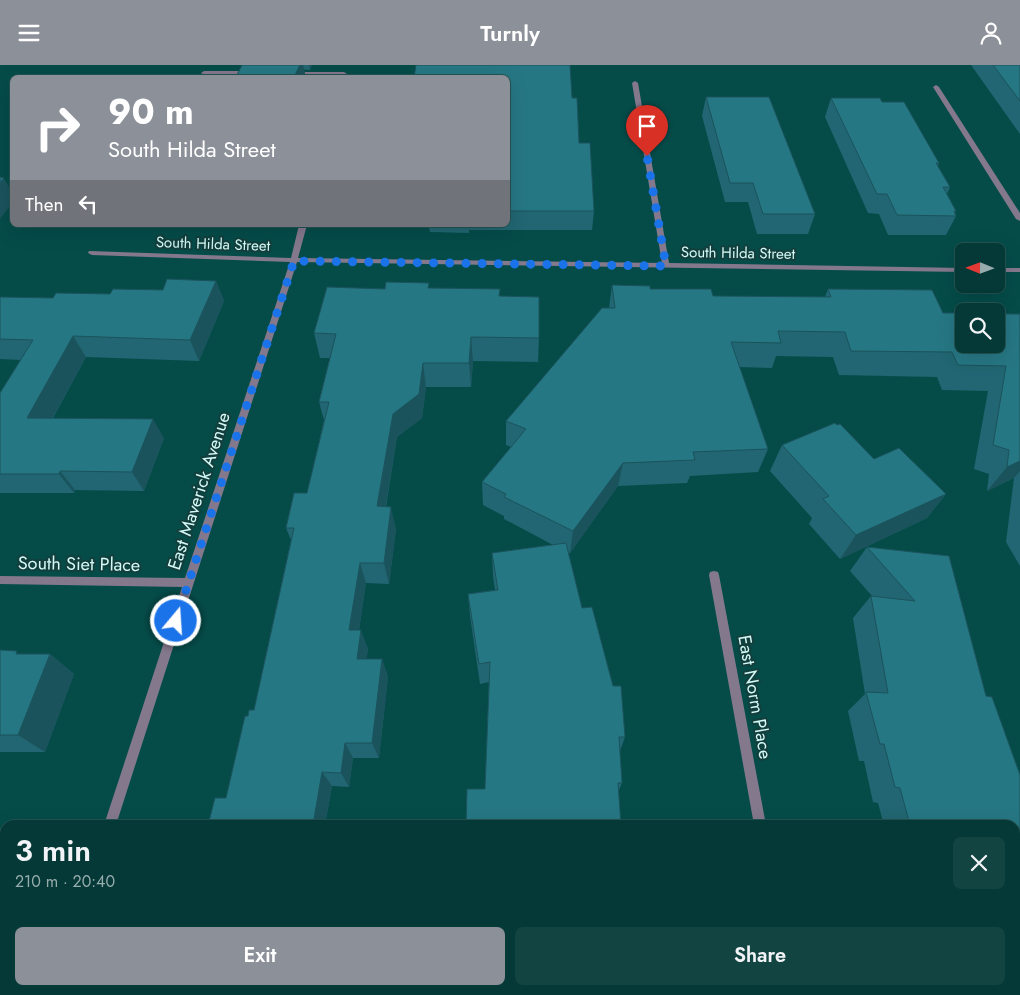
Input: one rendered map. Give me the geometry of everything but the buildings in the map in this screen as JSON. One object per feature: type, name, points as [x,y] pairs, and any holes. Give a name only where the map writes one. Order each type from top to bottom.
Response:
[{"type":"street","points":[[204,73],[260,73]]},
{"type":"street","points":[[288,73],[325,75]]},
{"type":"street","points":[[635,83],[666,266]]},
{"type":"street","points":[[936,87],[1020,219]]},
{"type":"street","name":"East Maverick Avenue","points":[[112,820],[294,261],[302,227]]},
{"type":"street","name":"South Hilda Street","points":[[92,253],[294,261],[955,270]]},
{"type":"street","points":[[1005,270],[1020,270]]},
{"type":"street","name":"East Norm Place","points":[[714,575],[759,820]]},
{"type":"street","name":"South Siet Place","points":[[0,580],[188,583]]},
{"type":"route","points":[[176,621],[294,261],[666,266],[647,156]]}]
